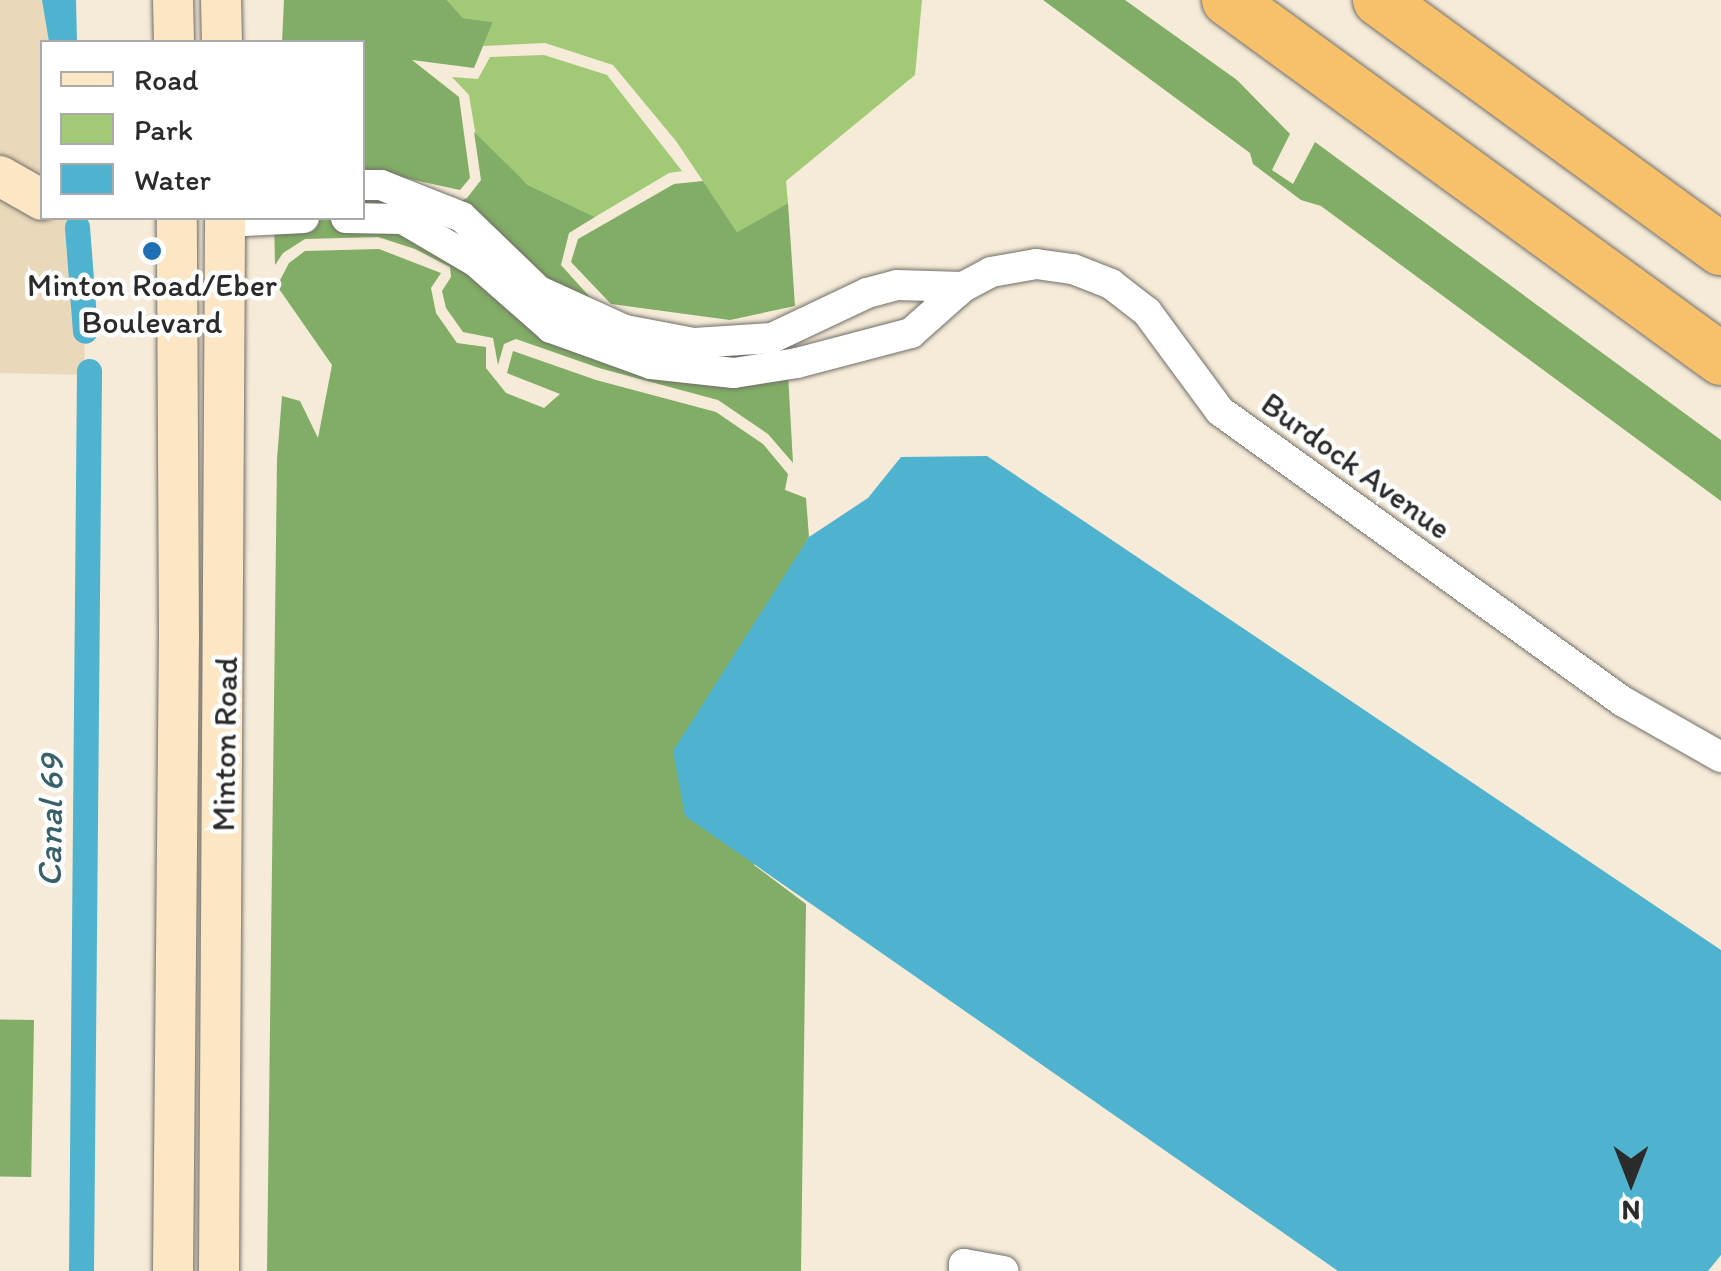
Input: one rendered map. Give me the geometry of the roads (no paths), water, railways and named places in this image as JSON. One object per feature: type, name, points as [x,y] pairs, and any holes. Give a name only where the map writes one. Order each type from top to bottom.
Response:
[{"type":"highway","points":[[1228,0],[1721,359]]},
{"type":"highway","points":[[1380,0],[1721,249]]},
{"type":"main road","points":[[173,0],[174,40]]},
{"type":"main road","points":[[221,0],[222,40]]},
{"type":"main road","points":[[0,176],[40,199]]},
{"type":"main road","name":"Minton Road","points":[[172,1271],[180,637],[178,220]]},
{"type":"main road","name":"Minton Road","points":[[219,1271],[222,220]]},
{"type":"street","name":"Burdock Avenue","points":[[365,184],[381,185],[462,217],[484,254],[551,328],[734,373],[797,363],[912,333],[963,287],[991,272],[1036,264],[1073,269],[1111,284],[1147,312],[1220,410],[1624,702],[1721,757]]},
{"type":"street","name":"Burdock Avenue","points":[[365,218],[403,218],[484,254]]},
{"type":"street","name":"Burdock Avenue","points":[[655,351],[694,343],[772,338],[867,294],[896,285],[963,287]]},
{"type":"street","points":[[867,294],[877,345]]},
{"type":"street","points":[[782,334],[797,363]]},
{"type":"street","points":[[964,1268],[1003,1271]]},
{"type":"water","points":[[42,0],[76,0],[77,40],[49,40]]},
{"type":"water","points":[[987,456],[1721,950],[1721,1255],[1708,1271],[1338,1271],[685,816],[673,751],[809,537],[868,498],[901,457]]},
{"type":"waterway","name":"Canal 69","points":[[77,227],[85,331]]},
{"type":"waterway","name":"Canal 69","points":[[81,1271],[89,371]]},
{"type":"place","name":"Minton Road/Eber Boulevard","points":[[152,251]]}]
